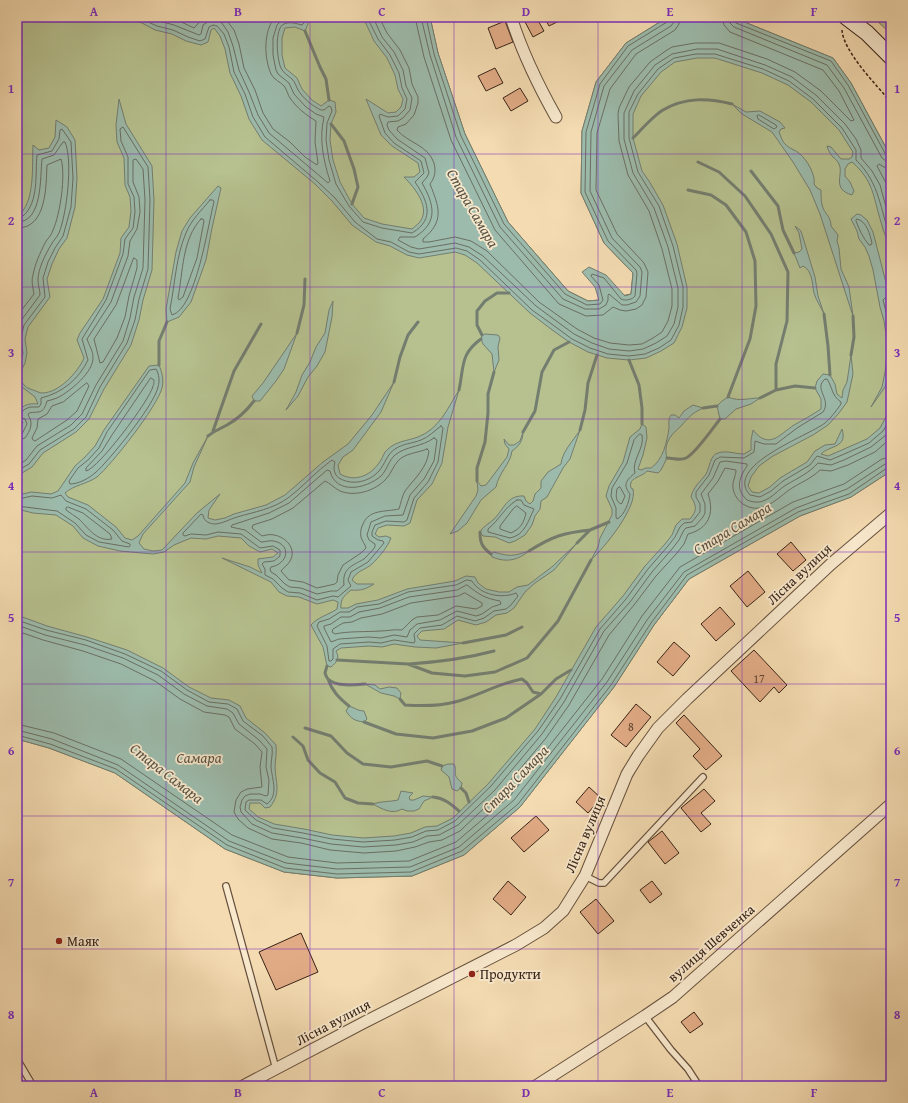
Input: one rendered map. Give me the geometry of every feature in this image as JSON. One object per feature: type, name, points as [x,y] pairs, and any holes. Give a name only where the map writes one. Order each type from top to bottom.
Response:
[{"type":"street","points":[[511,17],[518,40],[542,93],[556,117]]},
{"type":"street","points":[[844,23],[867,33],[890,53]]},
{"type":"street","name":"Лісна вулиця","points":[[243,1086],[362,1023],[516,945],[544,928],[563,911],[585,876],[627,774],[658,728],[827,568],[891,513]]},
{"type":"street","name":"вулиця Шевченка","points":[[536,1086],[672,997],[891,804]]},
{"type":"lane","points":[[585,876],[599,883],[604,883],[703,778]]},
{"type":"lane","points":[[226,886],[276,1069]]},
{"type":"lane","points":[[645,1016],[671,1050],[688,1069],[699,1086]]},
{"type":"lane","points":[[17,1058],[33,1086]]},
{"type":"path","points":[[844,23],[842,34],[850,51],[870,79],[891,102]]},
{"type":"green space","points":[[17,17],[430,17],[438,53],[465,134],[508,222],[568,291],[588,301],[631,294],[633,273],[604,243],[581,193],[582,131],[596,82],[626,43],[668,17],[737,19],[833,58],[851,83],[891,157],[891,471],[851,497],[800,516],[689,579],[654,625],[614,687],[520,807],[464,855],[412,876],[337,878],[284,872],[225,849],[115,773],[49,748],[17,739]]},
{"type":"green space","points":[[873,17],[891,17],[891,34]]},
{"type":"water","name":"Стара Самара","points":[[124,17],[307,17],[308,24],[305,31],[295,27],[285,28],[282,38],[282,55],[285,68],[297,78],[302,89],[312,100],[321,106],[329,100],[335,102],[336,112],[331,124],[330,140],[333,160],[340,182],[352,204],[364,218],[382,224],[412,229],[419,223],[422,217],[424,211],[423,204],[417,192],[404,177],[414,177],[420,172],[418,163],[392,146],[381,135],[366,99],[388,113],[396,112],[401,107],[403,99],[398,89],[395,75],[387,58],[374,41],[363,17],[430,17],[438,53],[465,134],[508,222],[568,291],[588,301],[599,300],[595,287],[582,272],[589,267],[606,275],[625,296],[631,294],[633,273],[604,243],[581,193],[582,131],[596,82],[626,43],[668,17],[737,19],[833,58],[851,83],[891,157],[891,248],[883,229],[869,183],[865,176],[852,162],[848,164],[845,169],[845,176],[850,182],[854,191],[852,195],[842,189],[840,185],[839,164],[830,153],[827,146],[831,147],[841,159],[849,159],[852,157],[853,152],[839,130],[811,102],[788,85],[762,73],[715,58],[697,58],[675,62],[661,72],[641,96],[633,114],[633,138],[642,171],[663,205],[677,244],[687,287],[687,308],[682,327],[674,343],[646,358],[629,360],[607,358],[588,352],[569,342],[551,329],[530,313],[477,263],[465,255],[455,252],[419,258],[407,255],[390,246],[376,242],[352,225],[332,201],[315,184],[262,140],[249,119],[241,96],[230,73],[225,49],[220,36],[214,28],[211,30],[208,42],[201,45],[186,41],[172,34],[155,30],[142,23]]},
{"type":"water","points":[[119,99],[126,124],[152,166],[154,200],[152,270],[139,320],[131,345],[104,389],[89,419],[76,432],[43,453],[32,467],[17,476],[17,434],[23,422],[17,424],[17,412],[26,405],[38,404],[35,397],[17,383],[17,213],[21,213],[29,199],[32,181],[33,145],[39,150],[49,148],[55,137],[56,120],[67,127],[75,140],[77,178],[75,207],[67,238],[59,249],[47,279],[50,297],[28,327],[25,339],[27,353],[25,363],[19,375],[25,386],[42,393],[55,390],[61,386],[73,375],[81,364],[84,358],[77,340],[80,333],[103,299],[120,253],[121,238],[129,227],[131,211],[130,197],[125,185],[124,158],[117,142],[116,125]]},
{"type":"water","points":[[732,104],[746,112],[760,111],[780,122],[785,128],[781,129],[779,132],[784,142],[797,151],[808,164],[814,176],[814,184],[821,190],[821,202],[823,208],[829,218],[831,226],[838,235],[837,241],[841,269],[849,287],[853,316],[820,214],[810,190],[772,132],[742,114]]},
{"type":"water","points":[[218,186],[221,188],[206,260],[191,302],[179,317],[167,322],[166,309],[176,252],[182,231],[190,218]]},
{"type":"water","points":[[857,214],[861,215],[867,220],[873,232],[891,302],[891,355],[889,375],[885,387],[871,407],[882,387],[888,348],[884,321],[869,256],[859,239],[851,219]]},
{"type":"water","points":[[795,226],[801,231],[815,277],[818,296],[824,314],[815,296],[812,278],[809,271],[803,266],[800,268],[794,253],[799,252],[802,249],[799,233]]},
{"type":"water","points":[[333,301],[332,317],[325,352],[317,366],[308,377],[298,396],[286,410],[296,392],[302,375],[310,362],[316,347],[325,333],[329,310]]},
{"type":"water","points":[[297,333],[284,369],[260,401],[254,401],[252,396],[263,383]]},
{"type":"water","points":[[482,335],[498,335],[500,338],[498,347],[499,360],[494,372],[492,354],[483,344],[481,339]]},
{"type":"water","name":"Самара","points":[[851,355],[853,374],[847,402],[839,413],[828,425],[813,435],[773,456],[759,466],[751,477],[748,486],[752,492],[759,493],[770,487],[780,478],[807,462],[815,451],[825,445],[835,444],[842,429],[843,440],[821,454],[828,456],[867,439],[880,428],[887,415],[891,413],[891,471],[851,497],[800,516],[689,579],[654,625],[614,687],[520,807],[464,855],[412,876],[337,878],[284,872],[225,849],[115,773],[49,748],[17,739],[17,615],[47,626],[127,650],[163,668],[189,687],[211,698],[229,700],[240,706],[246,718],[265,733],[276,745],[276,797],[270,807],[265,808],[260,803],[250,803],[249,809],[258,817],[274,824],[332,835],[363,838],[394,836],[411,833],[425,827],[437,826],[453,818],[488,784],[535,729],[556,697],[596,627],[623,596],[645,566],[665,544],[672,535],[676,525],[682,519],[690,519],[692,516],[695,508],[691,497],[692,493],[706,474],[713,456],[724,452],[744,454],[751,450],[753,430],[764,439],[774,439],[821,409],[821,399],[815,388],[817,381],[823,374],[830,375],[835,384],[837,394],[842,398],[843,390],[847,382]]},
{"type":"water","points":[[159,365],[163,382],[162,388],[152,408],[133,435],[97,477],[72,488],[65,493],[68,497],[88,505],[116,527],[125,538],[132,540],[138,536],[185,483],[193,463],[208,436],[194,467],[190,482],[143,534],[139,543],[144,549],[153,551],[162,550],[197,513],[220,494],[209,510],[208,518],[215,520],[225,518],[266,505],[285,495],[323,462],[348,444],[372,415],[394,382],[381,412],[353,450],[343,457],[338,465],[340,474],[352,478],[363,476],[373,470],[390,447],[418,437],[432,429],[447,411],[459,390],[448,427],[442,463],[432,484],[417,500],[410,523],[404,526],[387,525],[378,528],[375,534],[379,537],[386,536],[391,538],[389,542],[375,561],[356,575],[352,580],[357,584],[374,584],[363,589],[351,590],[342,600],[341,608],[348,608],[356,604],[378,600],[407,589],[455,581],[466,576],[475,577],[478,583],[486,589],[499,592],[509,592],[517,587],[528,585],[553,566],[577,543],[554,570],[525,592],[514,608],[507,613],[496,615],[486,622],[476,625],[458,620],[444,629],[422,631],[417,636],[420,640],[463,643],[436,648],[394,644],[382,647],[369,646],[341,648],[336,651],[338,658],[336,662],[331,667],[327,666],[323,647],[311,625],[320,618],[337,609],[338,602],[333,600],[317,604],[299,597],[287,596],[279,592],[271,582],[222,558],[250,567],[262,573],[258,565],[258,559],[273,557],[278,553],[272,549],[260,552],[249,546],[241,538],[218,536],[206,539],[191,538],[174,545],[164,552],[153,554],[120,551],[98,546],[83,538],[73,526],[56,515],[33,513],[17,509],[17,494],[31,492],[51,494],[58,491],[75,466],[95,446],[104,430],[149,366]]},
{"type":"water","points":[[728,397],[740,400],[760,398],[751,404],[736,409],[725,419],[720,419],[717,406]]},
{"type":"water","points":[[693,405],[703,408],[691,416],[671,436],[666,448],[667,458],[661,470],[658,473],[647,471],[631,482],[633,497],[625,516],[619,527],[591,560],[612,515],[612,509],[606,496],[609,486],[623,462],[630,437],[640,429],[642,424],[646,427],[647,438],[638,469],[641,470],[651,468],[659,460],[666,445],[671,415],[675,415],[679,418],[684,411]]},
{"type":"water","points":[[580,430],[570,459],[563,468],[547,497],[541,501],[540,509],[525,535],[509,543],[495,537],[483,536],[480,532],[481,530],[494,519],[510,500],[518,496],[524,496],[526,501],[530,504],[533,501],[535,494],[541,488],[541,481],[548,472],[561,464],[566,451]]},
{"type":"water","points":[[523,432],[521,441],[512,451],[509,460],[499,477],[496,487],[481,500],[467,523],[458,531],[450,534],[476,496],[478,490],[477,481],[481,486],[486,485],[507,457],[509,449],[505,444],[504,439],[509,445],[514,445],[520,441]]},
{"type":"water","points":[[529,551],[521,557],[512,560],[497,559],[492,557],[491,554],[494,552],[504,555],[512,555]]},
{"type":"water","points":[[365,684],[375,685],[380,689],[389,687],[397,688],[401,693],[400,699],[381,693]]},
{"type":"water","points":[[349,706],[364,711],[367,719],[364,722],[352,718],[346,711]]},
{"type":"water","points":[[454,764],[457,778],[462,783],[461,788],[457,791],[452,789],[449,777],[441,770],[442,766]]},
{"type":"water","points":[[401,791],[413,793],[409,797],[410,800],[423,796],[433,797],[424,801],[419,809],[414,811],[402,809],[398,811],[391,811],[373,804],[398,800]]},
{"type":"building","points":[[536,17],[544,31],[533,37],[523,18]]},
{"type":"building","points":[[544,17],[557,17],[559,21],[549,26]]},
{"type":"building","points":[[505,21],[513,42],[496,49],[488,28]]},
{"type":"building","points":[[495,68],[503,83],[486,91],[478,76]]},
{"type":"building","points":[[520,88],[528,101],[511,111],[503,98]]},
{"type":"building","points":[[791,542],[806,560],[793,571],[777,554]]},
{"type":"building","points":[[748,571],[765,592],[747,607],[730,586]]},
{"type":"building","points":[[720,607],[735,624],[716,641],[701,624]]},
{"type":"building","points":[[674,642],[690,656],[673,676],[657,662]]},
{"type":"building","points":[[754,650],[787,685],[779,693],[774,687],[760,702],[731,671]]},
{"type":"building","points":[[636,704],[651,717],[626,747],[611,735]]},
{"type":"building","points":[[684,715],[722,756],[706,770],[693,756],[700,749],[676,723]]},
{"type":"building","points":[[589,787],[601,798],[588,813],[576,802]]},
{"type":"building","points":[[704,789],[715,801],[701,813],[711,824],[701,832],[681,808]]},
{"type":"building","points":[[536,816],[549,830],[524,852],[511,838]]},
{"type":"building","points":[[662,831],[679,853],[665,864],[648,842]]},
{"type":"building","points":[[508,881],[526,897],[511,915],[493,899]]},
{"type":"building","points":[[652,881],[662,894],[650,903],[640,890]]},
{"type":"building","points":[[596,899],[614,921],[598,934],[580,912]]},
{"type":"building","points":[[301,933],[318,972],[276,990],[259,952]]},
{"type":"building","points":[[694,1012],[703,1024],[690,1033],[681,1022]]},
{"type":"waterway","points":[[305,31],[326,79],[329,100]]},
{"type":"waterway","points":[[633,138],[651,119],[671,106],[697,100],[732,104]]},
{"type":"waterway","points":[[331,124],[344,141],[354,169],[358,187],[352,204]]},
{"type":"waterway","points":[[698,162],[719,172],[745,196],[771,234],[788,272],[787,321],[776,364],[776,390]]},
{"type":"waterway","points":[[751,171],[778,206],[783,230],[794,253]]},
{"type":"waterway","points":[[688,190],[711,195],[726,205],[746,232],[755,261],[756,306],[750,339],[728,397]]},
{"type":"waterway","points":[[297,333],[304,305],[305,279]]},
{"type":"waterway","points":[[482,335],[477,325],[477,311],[485,301],[497,293],[509,293]]},
{"type":"waterway","points":[[824,314],[830,375]]},
{"type":"waterway","points":[[851,355],[854,337],[853,316]]},
{"type":"waterway","points":[[159,365],[159,341],[167,322]]},
{"type":"waterway","points":[[394,382],[400,357],[408,335],[418,322]]},
{"type":"waterway","points":[[213,431],[234,371],[261,324]]},
{"type":"waterway","points":[[459,390],[466,356],[469,350],[481,339]]},
{"type":"waterway","points":[[523,432],[535,411],[542,372],[554,350],[569,342]]},
{"type":"waterway","points":[[580,430],[585,410],[588,383],[597,355]]},
{"type":"waterway","points":[[629,360],[639,385],[642,408],[642,424]]},
{"type":"waterway","points":[[477,481],[477,468],[485,442],[488,394],[494,372]]},
{"type":"waterway","points":[[760,398],[776,390],[795,386],[815,388]]},
{"type":"waterway","points":[[208,436],[235,420],[254,401]]},
{"type":"waterway","points":[[703,408],[717,406]]},
{"type":"waterway","points":[[667,458],[681,459],[690,456],[720,419]]},
{"type":"waterway","points":[[577,543],[590,530],[609,522]]},
{"type":"waterway","points":[[529,551],[558,536],[572,532],[590,530]]},
{"type":"waterway","points":[[480,532],[482,544],[491,554]]},
{"type":"waterway","points":[[337,660],[408,664],[432,673],[465,676],[495,672],[527,658],[558,621],[591,560]]},
{"type":"waterway","points":[[463,643],[506,635],[522,627]]},
{"type":"waterway","points":[[409,664],[452,660],[494,651]]},
{"type":"waterway","points":[[327,666],[325,673],[331,682],[346,685],[365,684]]},
{"type":"waterway","points":[[364,722],[396,734],[433,738],[472,731],[506,718],[541,694],[556,679],[571,670]]},
{"type":"waterway","points":[[328,679],[336,694],[349,706]]},
{"type":"waterway","points":[[400,699],[405,705],[417,706],[443,704],[464,699],[505,683],[522,679],[527,683],[533,692],[541,694]]},
{"type":"waterway","points":[[305,728],[331,736],[347,753],[363,764],[391,767],[427,761],[442,766]]},
{"type":"waterway","points":[[293,737],[303,746],[308,760],[320,773],[335,782],[345,798],[358,803],[373,804]]},
{"type":"waterway","points":[[461,788],[466,793],[469,802]]},
{"type":"waterway","points":[[433,797],[444,800],[459,811]]},
{"type":"place","name":"Маяк","points":[[59,941]]},
{"type":"place","name":"Продукти","points":[[472,974]]}]
